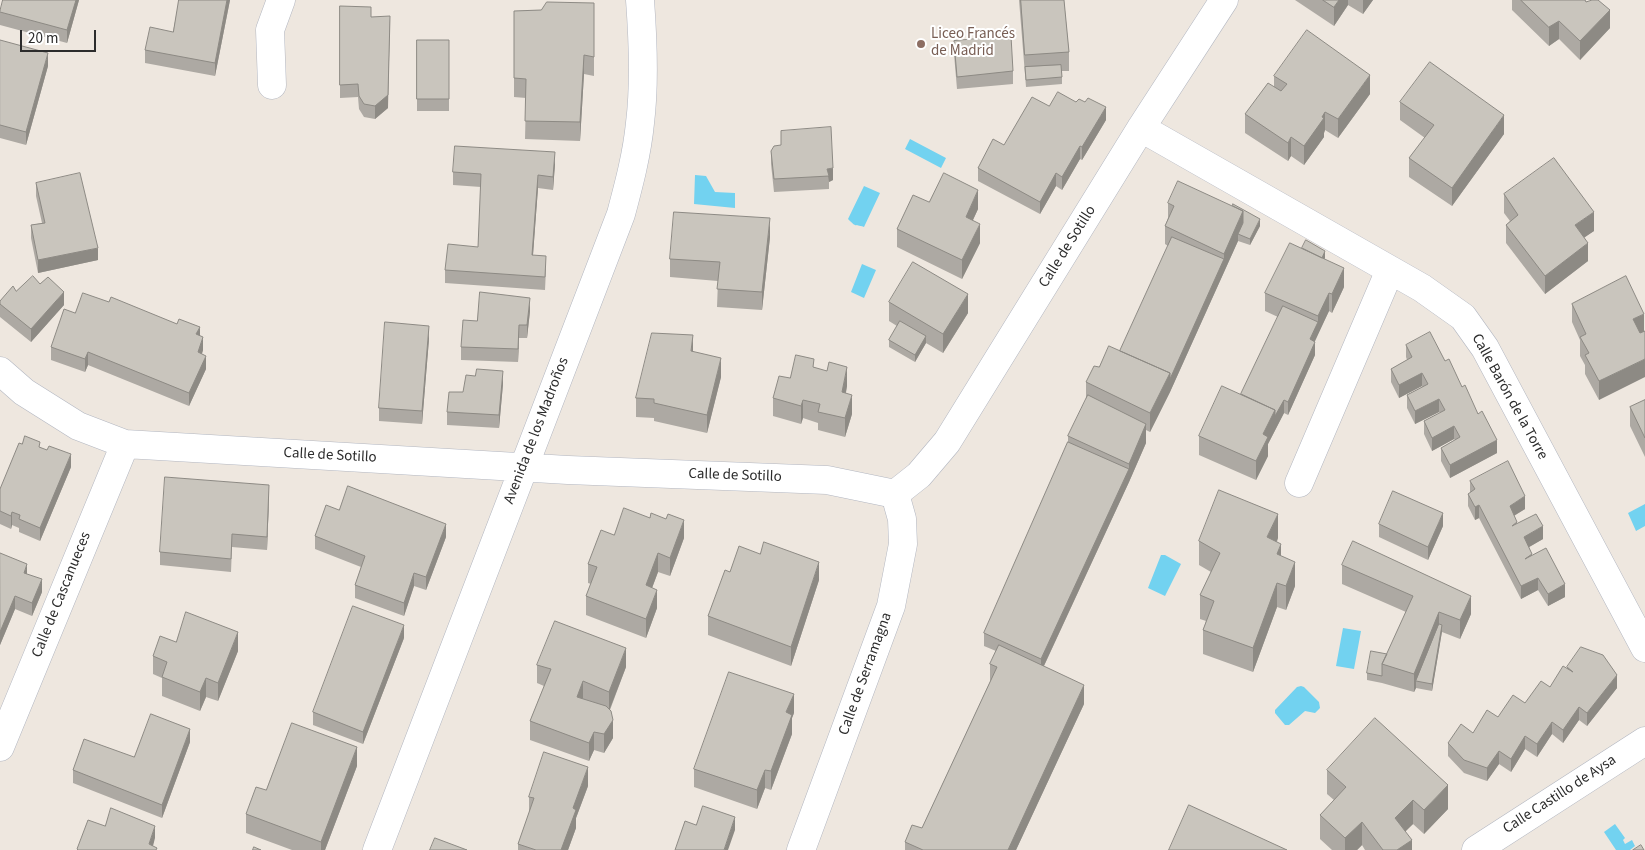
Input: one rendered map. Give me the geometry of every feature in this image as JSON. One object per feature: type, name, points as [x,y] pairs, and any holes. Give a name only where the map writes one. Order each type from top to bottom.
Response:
[{"type":"street","points":[[272,85],[270,30],[281,0]]},
{"type":"street","name":"Avenida de los Madroños","points":[[377,850],[522,467],[607,253],[632,172],[640,122],[642,71],[640,0]]},
{"type":"street","name":"Calle de Sotillo","points":[[0,371],[24,392],[78,426],[125,444],[522,467],[827,480],[895,494],[919,474],[947,442],[1142,128],[1224,0]]},
{"type":"street","name":"Calle Barón de la Torre","points":[[1142,128],[1422,288],[1463,317],[1485,348],[1645,648]]},
{"type":"street","points":[[1299,483],[1390,270]]},
{"type":"street","name":"Calle de Cascanueces","points":[[0,747],[125,444]]},
{"type":"street","name":"Calle de Serramagna","points":[[801,850],[891,606],[903,544],[902,519],[895,494]]},
{"type":"street","name":"Calle Castillo de Aysa","points":[[1476,850],[1645,741]]},
{"type":"water","points":[[910,139],[946,158],[941,168],[905,149]]},
{"type":"water","points":[[695,175],[706,176],[715,192],[735,193],[735,208],[694,204]]},
{"type":"water","points":[[864,186],[880,193],[864,227],[855,225],[848,219]]},
{"type":"water","points":[[862,264],[876,270],[864,298],[851,292]]},
{"type":"water","points":[[1645,504],[1645,526],[1636,531],[1628,513]]},
{"type":"water","points":[[1161,555],[1165,555],[1181,564],[1165,596],[1148,588]]},
{"type":"water","points":[[1343,628],[1361,631],[1354,669],[1336,666]]},
{"type":"water","points":[[1301,686],[1319,702],[1320,708],[1315,713],[1305,711],[1289,725],[1285,725],[1275,713],[1275,710],[1297,687]]},
{"type":"water","points":[[1615,824],[1625,838],[1623,840],[1625,844],[1632,840],[1635,846],[1630,850],[1616,850],[1604,832]]},
{"type":"building","points":[[3,0],[76,0],[67,30],[0,12]]},
{"type":"building","points":[[179,0],[227,0],[215,63],[145,50],[150,27],[173,32]]},
{"type":"building","points":[[1021,0],[1064,0],[1069,52],[1025,55]]},
{"type":"building","points":[[1323,0],[1339,0],[1334,7]]},
{"type":"building","points":[[1521,0],[1585,0],[1586,2],[1598,0],[1610,10],[1580,41],[1559,21],[1549,27]]},
{"type":"building","points":[[547,2],[594,3],[594,57],[584,55],[580,122],[525,121],[526,79],[514,78],[514,11],[541,10]]},
{"type":"building","points":[[340,6],[371,7],[371,17],[390,16],[388,95],[375,106],[364,104],[359,96],[358,84],[340,85]]},
{"type":"building","points":[[1307,30],[1370,75],[1338,119],[1325,112],[1322,117],[1324,118],[1304,146],[1291,137],[1288,143],[1245,114],[1268,83],[1281,91],[1287,84],[1274,76]]},
{"type":"building","points":[[1011,36],[1013,71],[957,77],[954,41]]},
{"type":"building","points":[[0,40],[48,53],[26,132],[0,125]]},
{"type":"building","points":[[417,40],[449,40],[449,99],[417,99]]},
{"type":"building","points":[[1430,62],[1504,115],[1452,188],[1409,158],[1434,125],[1400,102]]},
{"type":"building","points":[[1061,65],[1062,77],[1026,80],[1025,67]]},
{"type":"building","points":[[1058,92],[1076,102],[1079,99],[1085,102],[1088,98],[1106,107],[1062,177],[1056,173],[1040,202],[978,168],[993,139],[1004,145],[1032,97],[1049,106]]},
{"type":"building","points":[[831,127],[833,168],[827,169],[829,176],[774,179],[771,151],[774,146],[781,145],[781,131]]},
{"type":"building","points":[[455,146],[555,152],[553,177],[538,175],[532,255],[546,256],[545,277],[445,270],[448,244],[478,247],[481,174],[453,172]]},
{"type":"building","points":[[1554,158],[1594,212],[1575,225],[1588,243],[1545,276],[1506,225],[1518,215],[1504,194]]},
{"type":"building","points":[[80,173],[98,248],[38,260],[31,225],[45,223],[36,183]]},
{"type":"building","points":[[944,173],[978,190],[966,217],[980,224],[962,260],[897,229],[913,195],[929,202]]},
{"type":"building","points":[[1178,181],[1243,211],[1224,254],[1165,226],[1174,206],[1168,203]]},
{"type":"building","points":[[1233,204],[1260,219],[1250,239],[1238,234],[1243,223],[1243,211],[1233,206]]},
{"type":"building","points":[[674,212],[770,218],[762,292],[717,289],[720,262],[670,259]]},
{"type":"building","points":[[1172,237],[1224,259],[1170,379],[1170,373],[1120,351]]},
{"type":"building","points":[[1306,240],[1325,251],[1322,258],[1302,248]]},
{"type":"building","points":[[1290,243],[1344,268],[1332,294],[1329,293],[1318,316],[1265,293]]},
{"type":"building","points":[[913,262],[968,294],[943,334],[889,302]]},
{"type":"building","points":[[33,276],[40,284],[48,277],[64,292],[31,329],[0,304],[0,301],[13,286],[16,291]]},
{"type":"building","points":[[1626,276],[1644,314],[1633,319],[1640,333],[1645,331],[1645,359],[1599,381],[1585,355],[1589,353],[1580,337],[1586,334],[1572,304]]},
{"type":"building","points":[[480,292],[530,298],[527,325],[519,325],[518,349],[461,347],[463,320],[477,321]]},
{"type":"building","points":[[83,293],[109,302],[111,297],[177,324],[179,319],[200,327],[196,334],[203,337],[198,352],[206,356],[189,393],[88,352],[85,359],[51,347],[64,309],[75,313]]},
{"type":"building","points":[[1283,306],[1318,322],[1310,339],[1315,342],[1288,402],[1284,400],[1275,416],[1275,410],[1241,394]]},
{"type":"building","points":[[900,321],[926,336],[915,355],[889,340]]},
{"type":"building","points":[[385,322],[429,326],[422,411],[379,408]]},
{"type":"building","points":[[1430,332],[1445,361],[1449,359],[1462,387],[1465,385],[1478,414],[1482,411],[1497,440],[1450,465],[1441,448],[1460,437],[1454,426],[1432,438],[1424,421],[1445,410],[1439,399],[1415,411],[1407,395],[1428,384],[1422,373],[1399,385],[1391,369],[1412,357],[1406,345]]},
{"type":"building","points":[[652,333],[693,335],[691,351],[721,358],[707,415],[654,403],[654,399],[636,398]]},
{"type":"building","points":[[1109,346],[1170,373],[1150,413],[1086,382],[1094,366],[1099,367]]},
{"type":"building","points":[[796,355],[814,359],[813,367],[827,371],[829,362],[847,367],[842,392],[852,395],[845,418],[818,412],[820,404],[803,400],[801,406],[773,398],[779,376],[790,378]]},
{"type":"building","points":[[477,369],[503,371],[499,415],[447,412],[449,392],[463,392],[466,375],[475,376]]},
{"type":"building","points":[[1222,386],[1275,410],[1263,434],[1268,437],[1256,461],[1199,436]]},
{"type":"building","points":[[1088,395],[1146,424],[1129,464],[1068,436]]},
{"type":"building","points":[[1645,400],[1645,438],[1630,407]]},
{"type":"building","points":[[25,436],[40,442],[39,447],[47,450],[49,446],[71,454],[40,528],[19,519],[20,515],[12,512],[11,516],[0,511],[0,489],[19,443],[22,444]]},
{"type":"building","points":[[1068,442],[1129,469],[1041,659],[984,633]]},
{"type":"building","points":[[1508,461],[1525,496],[1510,506],[1517,522],[1512,526],[1536,514],[1543,526],[1524,537],[1532,554],[1525,559],[1546,548],[1565,584],[1548,594],[1538,578],[1521,586],[1479,505],[1475,507],[1468,494],[1475,489],[1470,481]]},
{"type":"building","points":[[165,477],[269,485],[267,537],[232,534],[231,559],[160,552]]},
{"type":"building","points":[[348,486],[446,524],[426,577],[414,573],[404,603],[355,585],[365,556],[315,536],[326,505],[339,510]]},
{"type":"building","points":[[1219,490],[1278,514],[1267,537],[1281,544],[1277,554],[1295,562],[1286,586],[1277,583],[1253,648],[1203,630],[1214,601],[1200,595],[1220,553],[1199,541]]},
{"type":"building","points":[[1393,491],[1443,513],[1428,547],[1379,524]]},
{"type":"building","points":[[624,508],[650,518],[651,513],[666,519],[668,514],[684,520],[670,558],[658,553],[646,585],[657,590],[646,619],[586,596],[597,567],[588,564],[601,530],[614,535]]},
{"type":"building","points":[[1353,541],[1471,596],[1460,620],[1439,612],[1414,674],[1382,664],[1413,596],[1342,565]]},
{"type":"building","points":[[764,542],[819,562],[791,647],[708,616],[725,570],[730,572],[739,546],[760,554]]},
{"type":"building","points":[[0,553],[27,564],[24,573],[42,579],[32,603],[15,596],[0,632]]},
{"type":"building","points":[[353,606],[404,625],[363,732],[313,712]]},
{"type":"building","points":[[186,612],[238,632],[218,683],[206,678],[200,692],[162,677],[167,662],[153,656],[160,636],[176,642]]},
{"type":"building","points":[[555,621],[626,648],[609,692],[583,681],[577,697],[606,706],[611,711],[613,720],[604,734],[594,732],[589,743],[530,721],[551,669],[537,665]]},
{"type":"building","points":[[1439,624],[1442,625],[1432,684],[1416,681]]},
{"type":"building","points":[[999,645],[1084,685],[1008,850],[923,850],[905,842],[912,825],[922,828],[997,667],[990,664]]},
{"type":"building","points":[[1581,647],[1603,655],[1617,675],[1587,713],[1579,707],[1563,730],[1552,722],[1537,744],[1525,736],[1511,759],[1499,751],[1487,768],[1464,760],[1448,743],[1461,724],[1473,733],[1487,710],[1498,717],[1513,695],[1525,703],[1541,681],[1550,687],[1563,666],[1573,672],[1567,667]]},
{"type":"building","points":[[1371,651],[1387,654],[1382,664],[1382,676],[1367,673]]},
{"type":"building","points":[[729,672],[794,694],[786,712],[792,715],[771,771],[765,770],[757,790],[694,769]]},
{"type":"building","points":[[151,714],[190,729],[162,805],[73,770],[84,739],[134,757]]},
{"type":"building","points":[[1375,718],[1448,785],[1424,810],[1413,800],[1395,818],[1412,840],[1397,850],[1383,850],[1362,822],[1345,838],[1320,815],[1346,787],[1327,770]]},
{"type":"building","points":[[292,723],[357,747],[321,842],[246,814],[256,787],[266,790]]},
{"type":"building","points":[[544,752],[588,767],[573,808],[576,810],[561,850],[536,850],[518,844],[534,798],[529,797]]},
{"type":"building","points":[[1189,805],[1287,850],[1169,850]]},
{"type":"building","points":[[703,806],[735,817],[724,850],[675,850],[685,821],[696,825]]},
{"type":"building","points":[[111,808],[155,826],[149,844],[157,848],[156,850],[78,850],[88,820],[105,826]]},
{"type":"building","points":[[435,838],[467,850],[430,850]]},
{"type":"building","points":[[1641,845],[1644,850],[1633,850]]},
{"type":"place","name":"Liceo Francés de Madrid","points":[[921,44]]}]
